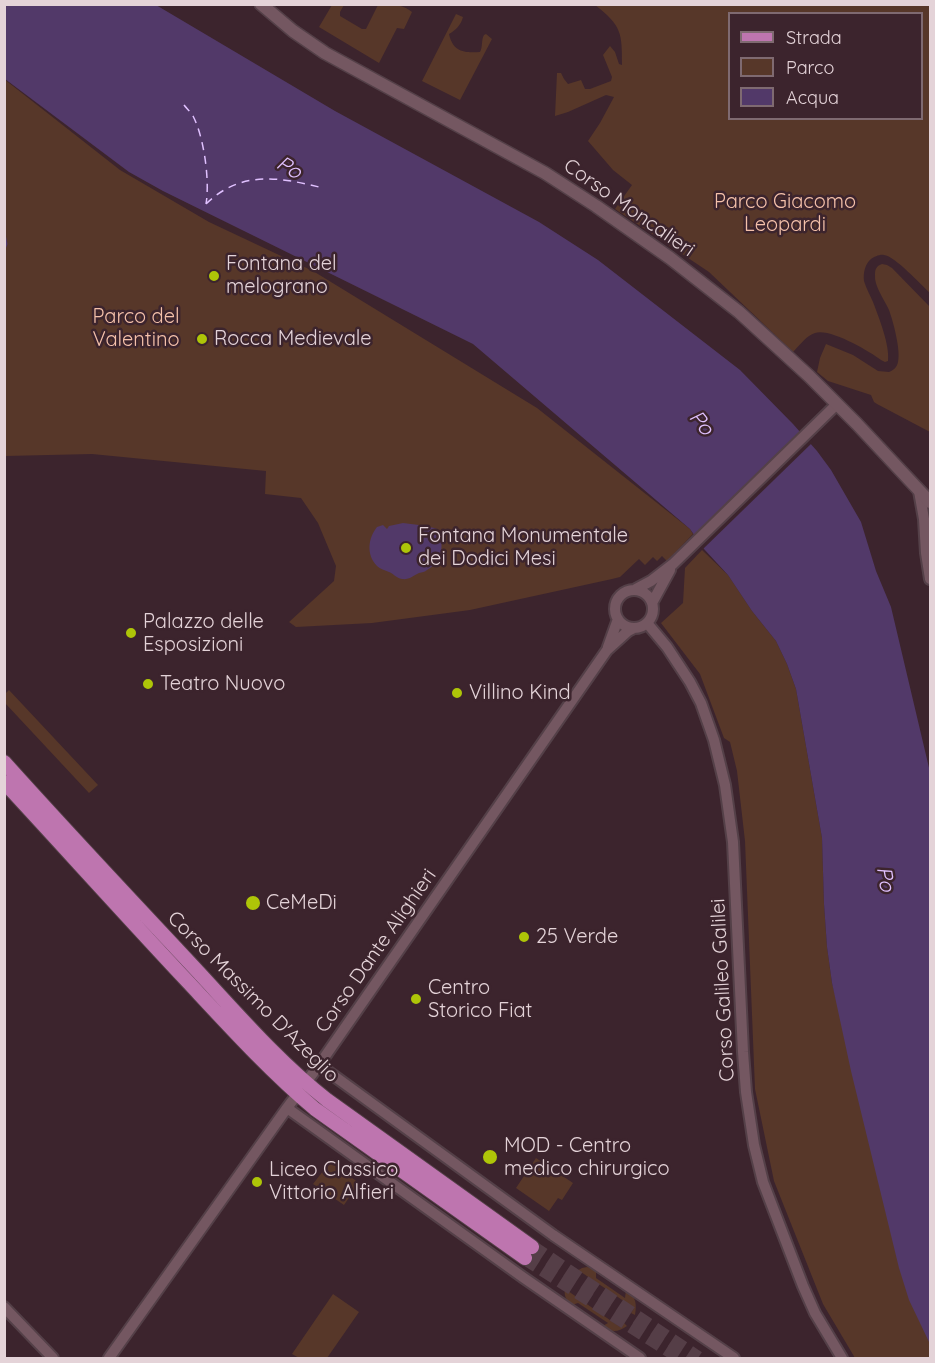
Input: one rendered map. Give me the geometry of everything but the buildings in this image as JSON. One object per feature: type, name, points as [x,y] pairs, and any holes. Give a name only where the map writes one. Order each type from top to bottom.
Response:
[{"type":"main road","name":"Corso Moncalieri","points":[[261,4],[302,38],[325,53],[545,173],[670,258],[739,312],[837,404],[930,502]]},
{"type":"main road","name":"Corso Massimo D'Azeglio","points":[[4,762],[259,1036],[302,1088]]},
{"type":"main road","name":"Corso Massimo D'Azeglio","points":[[4,782],[248,1046],[302,1088],[327,1100],[528,1252]]},
{"type":"street","points":[[636,589],[649,597],[653,610],[647,623],[634,628],[625,626],[618,619],[615,610],[619,596],[651,581],[673,564],[837,404]]},
{"type":"street","points":[[919,491],[930,579]]},
{"type":"street","points":[[652,603],[673,564]]},
{"type":"street","name":"Corso Dante Alighieri","points":[[608,650],[618,619]]},
{"type":"street","name":"Corso Galileo Galilei","points":[[647,623],[668,647],[690,682],[701,703],[714,740],[725,785],[733,842],[743,1052],[754,1144],[763,1182],[803,1286],[842,1359]]},
{"type":"street","name":"Corso Dante Alighieri","points":[[109,1359],[286,1108],[319,1065],[608,650],[634,628]]},
{"type":"street","name":"Corso Massimo D'Azeglio","points":[[319,1065],[553,1235],[734,1359]]},
{"type":"street","points":[[286,1108],[640,1359]]},
{"type":"street","points":[[4,1307],[53,1359]]},
{"type":"green space","points":[[332,5],[344,5],[340,16],[362,29],[366,29],[378,5],[396,5],[412,12],[404,29],[397,28],[379,63],[319,27]]},
{"type":"green space","name":"Parco Giacomo Leopardi","points":[[595,5],[930,5],[930,293],[901,265],[884,255],[879,255],[869,261],[864,275],[865,284],[884,332],[888,361],[885,362],[839,337],[822,332],[809,336],[793,352],[709,272],[615,209],[632,185],[613,170],[588,141],[614,97],[606,95],[555,116],[557,73],[561,73],[568,84],[581,80],[585,89],[611,81],[612,77],[603,55],[610,46],[619,64],[622,65],[621,37],[611,19]]},
{"type":"green space","points":[[456,14],[463,17],[462,20],[458,27],[449,34],[456,48],[469,52],[480,52],[484,35],[492,39],[460,100],[422,81]]},
{"type":"green space","name":"Parco del Valentino","points":[[4,79],[120,170],[209,222],[313,271],[537,408],[690,529],[693,534],[667,561],[662,556],[657,561],[653,557],[645,565],[639,559],[620,577],[612,579],[470,610],[372,623],[296,627],[289,622],[334,581],[336,566],[318,523],[301,498],[265,494],[266,471],[92,454],[5,456]]},
{"type":"green space","points":[[882,264],[892,268],[930,307],[930,432],[877,404],[871,395],[828,381],[817,372],[826,344],[853,355],[878,371],[889,372],[896,367],[898,350],[894,328],[889,310],[875,279],[876,269]]},
{"type":"green space","points":[[702,550],[728,575],[776,641],[796,689],[822,838],[824,904],[832,983],[930,1343],[930,1358],[855,1358],[823,1304],[774,1181],[755,1089],[745,841],[737,771],[730,742],[724,738],[700,674],[661,623],[683,603],[685,568]]},
{"type":"green space","points":[[9,690],[98,785],[89,793],[5,703],[5,694]]},
{"type":"green space","points":[[536,1158],[573,1183],[562,1200],[558,1198],[549,1211],[516,1188]]},
{"type":"green space","points":[[330,1162],[359,1183],[344,1205],[313,1184]]},
{"type":"green space","points":[[587,1267],[596,1271],[596,1278],[625,1298],[626,1290],[632,1295],[636,1304],[635,1315],[631,1313],[634,1308],[581,1272],[577,1278],[572,1274]]},
{"type":"green space","points":[[566,1282],[572,1285],[568,1291],[620,1327],[624,1323],[627,1326],[614,1331],[601,1327],[608,1323],[578,1303],[572,1305],[567,1300]]},
{"type":"green space","points":[[333,1294],[359,1312],[327,1358],[299,1358],[292,1354]]},
{"type":"water","name":"Po","points":[[4,5],[156,5],[335,111],[539,222],[598,260],[740,370],[793,424],[831,470],[861,522],[876,571],[891,607],[930,772],[930,1344],[909,1300],[899,1268],[851,1071],[832,983],[827,947],[822,838],[796,689],[776,641],[728,575],[704,549],[690,529],[473,344],[129,172],[5,79]]},
{"type":"water","name":"Fontana Monumentale dei Dodici Mesi","points":[[403,523],[419,525],[424,530],[430,527],[437,529],[442,546],[439,557],[432,566],[404,579],[377,566],[370,552],[372,536],[377,527],[383,525],[387,529],[389,526]]},
{"type":"pier","points":[[802,429],[813,442],[702,550],[692,537]]},
{"type":"waterway","points":[[4,234],[6,244],[4,249]]},
{"type":"ferry route","points":[[184,105],[193,116],[203,147],[207,184],[206,204]]},
{"type":"ferry route","points":[[206,204],[219,193],[233,186],[261,179],[291,181],[323,188]]},
{"type":"tunnel","points":[[532,1247],[698,1358]]},
{"type":"tunnel","points":[[525,1258],[681,1358]]},
{"type":"place","name":"Fontana del melograno","points":[[214,276]]},
{"type":"place","name":"Rocca Medievale","points":[[202,339]]},
{"type":"place","name":"Fontana Monumentale dei Dodici Mesi","points":[[406,548]]},
{"type":"place","name":"Palazzo delle Esposizioni","points":[[131,633]]},
{"type":"place","name":"Teatro Nuovo","points":[[148,684]]},
{"type":"place","name":"Villino Kind","points":[[457,693]]},
{"type":"place","name":"CeMeDi","points":[[253,903]]},
{"type":"place","name":"25 Verde","points":[[524,937]]},
{"type":"place","name":"Centro Storico Fiat","points":[[416,999]]},
{"type":"place","name":"MOD - Centro medico chirurgico","points":[[490,1157]]},
{"type":"place","name":"Liceo Classico Vittorio Alfieri","points":[[257,1182]]}]
